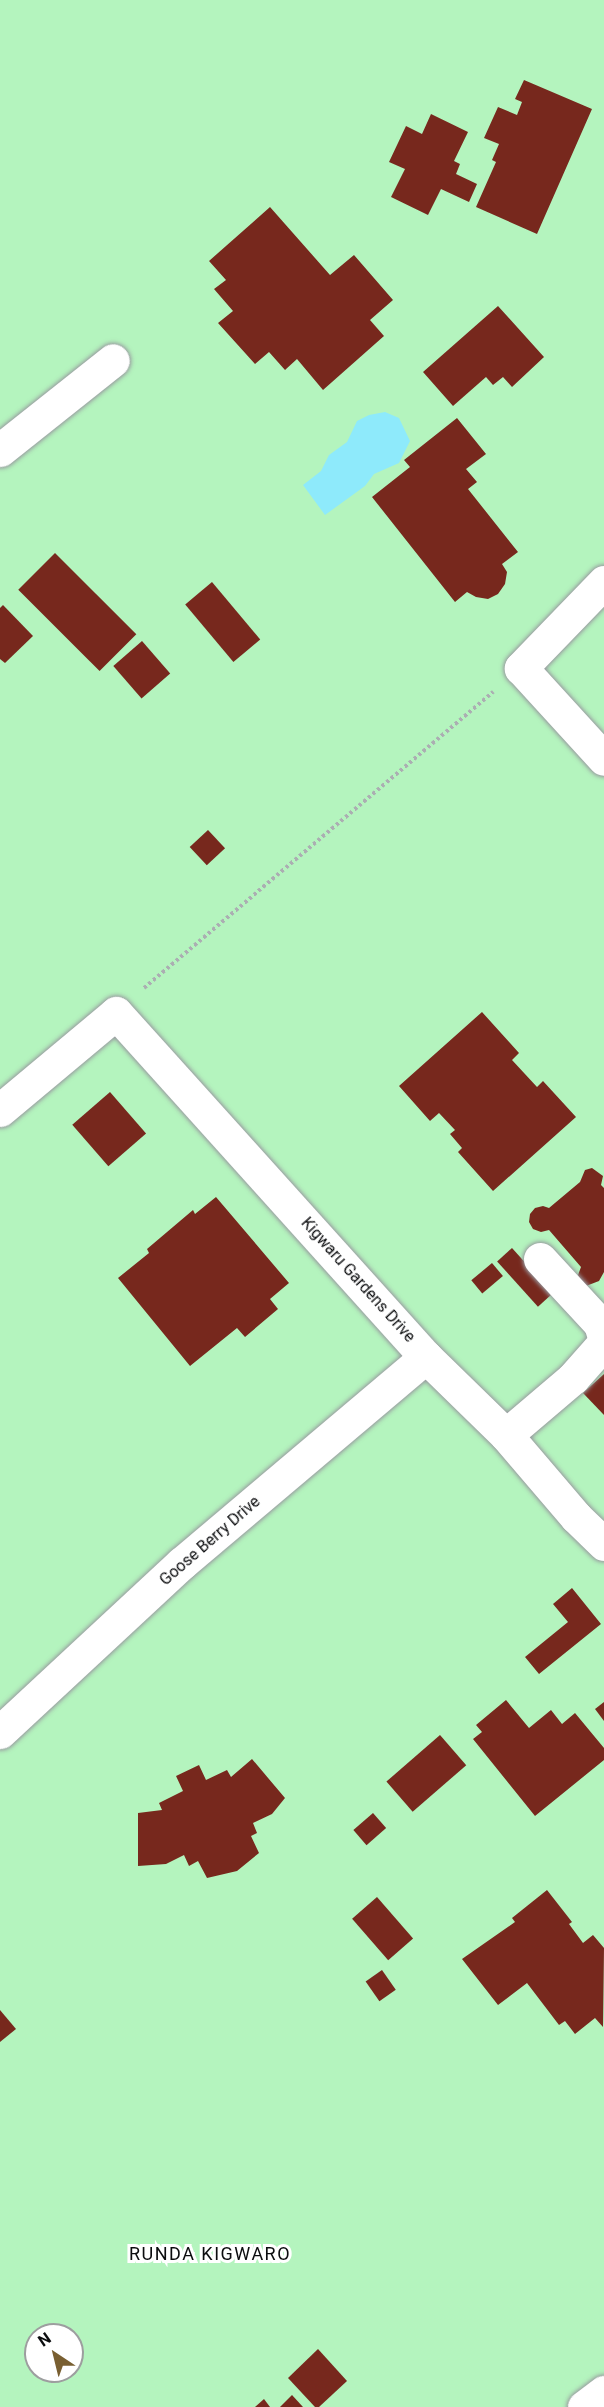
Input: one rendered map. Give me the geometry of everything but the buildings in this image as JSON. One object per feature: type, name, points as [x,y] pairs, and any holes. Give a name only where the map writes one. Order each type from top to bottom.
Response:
[{"type":"street","points":[[0,450],[113,360]]},
{"type":"street","points":[[604,582],[521,668],[604,759]]},
{"type":"street","points":[[0,1110],[116,1012]]},
{"type":"street","name":"Kigwaru Gardens Drive","points":[[116,1012],[426,1357],[507,1435],[576,1517],[604,1544]]},
{"type":"street","points":[[540,1259],[600,1324],[604,1337]]},
{"type":"street","points":[[507,1435],[573,1378],[604,1343]]},
{"type":"street","name":"Goose Berry Drive","points":[[0,1732],[182,1563],[426,1357]]},
{"type":"street","points":[[584,2407],[604,2392]]},
{"type":"path","points":[[116,1012],[521,668]]},
{"type":"green space","points":[[0,0],[604,0],[604,2407],[0,2407]]},
{"type":"water","points":[[385,412],[399,418],[410,441],[399,463],[374,474],[365,486],[325,515],[303,485],[321,471],[329,455],[347,442],[357,421],[369,415]]},
{"type":"district","name":"RUNDA KIGWARO","points":[[210,2254]]}]
